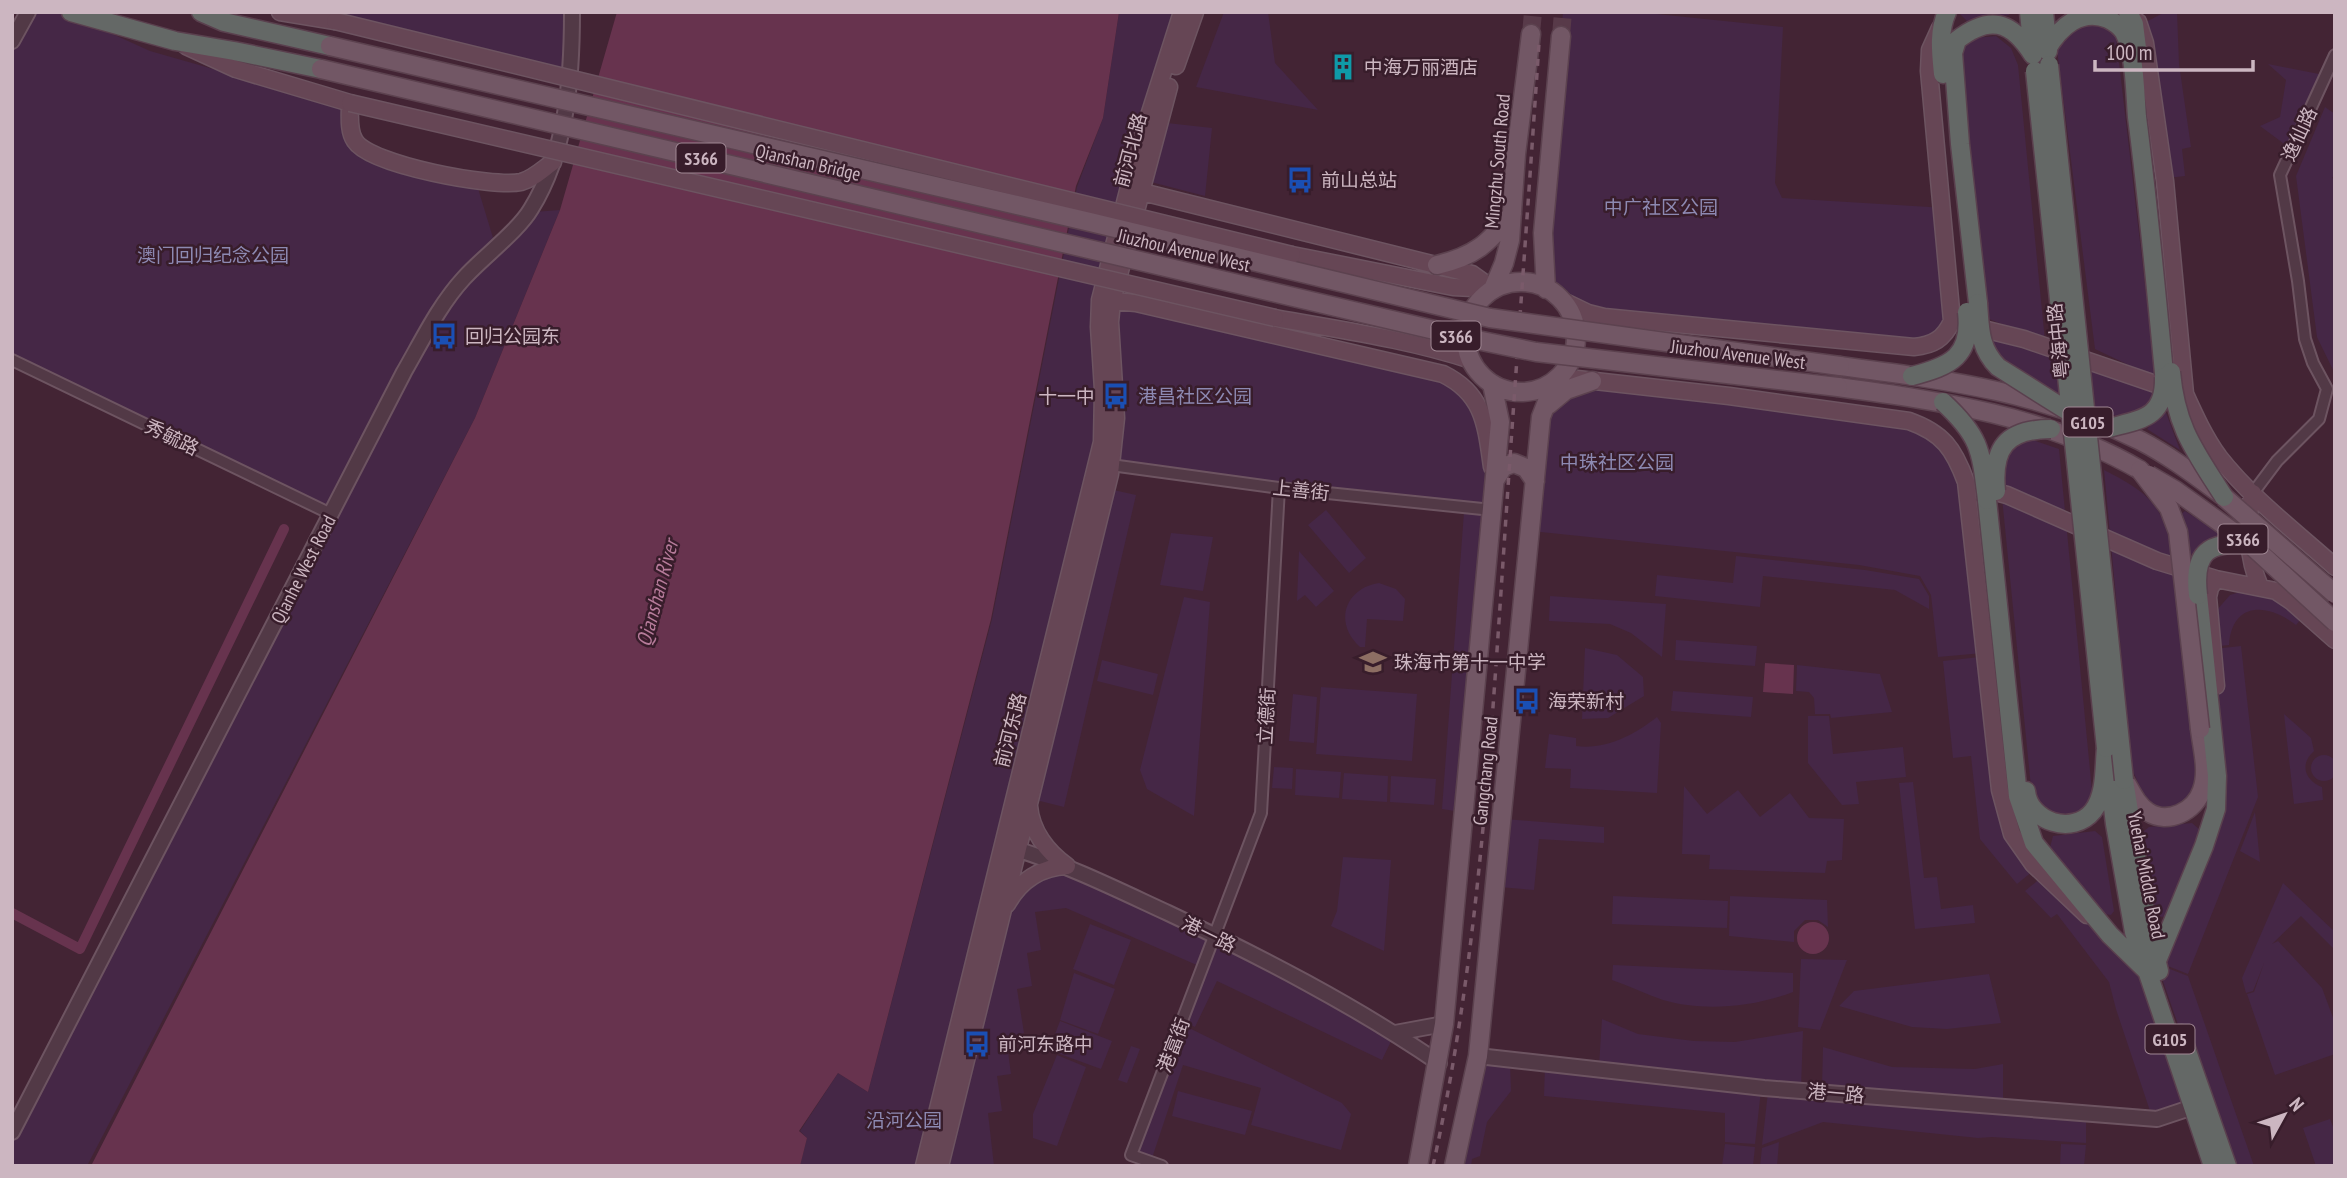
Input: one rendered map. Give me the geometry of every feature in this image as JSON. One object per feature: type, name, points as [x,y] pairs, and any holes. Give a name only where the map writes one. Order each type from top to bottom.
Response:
[{"type":"highway","name":"S366","points":[[71,12],[175,41],[321,69]]},
{"type":"highway","name":"S366","points":[[201,12],[224,22],[330,46]]},
{"type":"highway","name":"G105","points":[[2029,12],[2041,60]]},
{"type":"highway","name":"G105","points":[[2041,60],[2044,12]]},
{"type":"highway","points":[[2109,428],[2156,411],[2162,402],[2167,372],[2154,177],[2134,24],[2130,12]]},
{"type":"highway","points":[[1912,376],[1941,367],[1960,353],[1968,335],[1972,304],[1953,53],[1957,40],[1987,23],[1999,23],[2019,36],[2041,60],[2061,30],[2078,18],[2091,15],[2102,17],[2119,26],[2124,33],[2130,56],[2167,372],[2183,429],[2224,497]]},
{"type":"highway","points":[[1945,17],[1941,46],[1972,304],[1980,337],[1991,360],[1998,367],[2066,410]]},
{"type":"highway","name":"粤海中路","points":[[2041,60],[2106,748]]},
{"type":"highway","name":"粤海中路","points":[[2041,60],[2124,780]]},
{"type":"highway","points":[[1943,402],[1958,415],[1982,453],[1992,501],[2027,797],[2039,815],[2053,823],[2068,825],[2083,820],[2092,812],[2103,789],[2106,748]]},
{"type":"highway","points":[[2051,429],[2028,430],[2013,436],[2002,446],[1992,501],[2018,796],[2034,843],[2109,935],[2152,967],[2216,809],[2217,776],[2196,567],[2207,551],[2227,544],[2250,544]]},
{"type":"highway","name":"Yuehai Middle Road","points":[[2106,748],[2115,824],[2134,932],[2152,967],[2227,1166]]},
{"type":"highway","name":"Yuehai Middle Road","points":[[2124,780],[2152,967],[2213,1166]]},
{"type":"main road","points":[[280,12],[335,21],[1292,255],[1453,287],[1493,289],[1511,283],[1529,283],[1588,313],[1604,317],[1914,347],[1930,345],[1947,333],[1952,321],[1929,71],[1930,50],[1945,17]]},
{"type":"main road","name":"前河北路","points":[[1134,190],[1140,144],[1182,12]]},
{"type":"main road","name":"前河北路","points":[[1106,300],[1134,190],[1195,12]]},
{"type":"main road","points":[[2130,12],[2138,22],[2145,43],[2153,95],[2165,181],[2185,394],[2197,421],[2219,457],[2253,493],[2335,567]]},
{"type":"main road","name":"Mingzhu South Road","points":[[1493,289],[1510,240],[1516,155],[1531,34]]},
{"type":"main road","points":[[1493,289],[1471,313],[1466,328],[1466,344],[1471,360],[1479,374],[1507,391],[1523,393],[1539,390],[1555,381],[1567,368],[1574,351],[1576,332],[1571,315],[1554,294],[1543,233],[1561,36]]},
{"type":"main road","points":[[175,41],[236,69],[350,103],[1275,318],[1414,344],[1471,360]]},
{"type":"main road","name":"Qianshan Bridge","points":[[330,46],[1090,222]]},
{"type":"main road","name":"Qianshan Bridge","points":[[321,69],[1082,247]]},
{"type":"main road","points":[[350,103],[351,134],[355,142],[383,160],[467,180],[509,183],[522,181],[553,162]]},
{"type":"main road","points":[[1134,190],[1472,274],[1493,289]]},
{"type":"main road","points":[[1437,265],[1473,254],[1491,241],[1512,214]]},
{"type":"main road","name":"Jiuzhou Avenue West","points":[[1090,222],[1490,318],[1953,381],[2010,393],[2066,410],[2141,441],[2224,497],[2335,594]]},
{"type":"main road","name":"Jiuzhou Avenue West","points":[[1082,247],[1536,352],[1943,402],[2051,429],[2117,456],[2175,490],[2250,544],[2335,622]]},
{"type":"main road","points":[[1106,300],[1136,303],[1443,374],[1467,390],[1482,414],[1494,482]]},
{"type":"main road","name":"前河东路","points":[[940,1166],[1111,465],[1116,418],[1110,322],[1106,300]]},
{"type":"main road","name":"前河东路","points":[[924,1166],[1102,442],[1104,390],[1099,327],[1106,300]]},
{"type":"main road","points":[[1952,321],[2024,339],[2185,394]]},
{"type":"main road","points":[[1555,381],[1577,379],[1729,396],[1909,421],[1939,435],[1958,461],[1966,482],[2000,790],[2012,834],[2033,864],[2109,935]]},
{"type":"main road","name":"Gangchang Road","points":[[1454,1166],[1478,1056],[1541,418],[1555,381]]},
{"type":"main road","points":[[1541,418],[1557,396],[1579,384],[1592,381]]},
{"type":"main road","name":"Gangchang Road","points":[[1418,1166],[1439,1063],[1444,1024],[1500,422],[1492,384]]},
{"type":"main road","points":[[1494,482],[1503,467],[1514,463],[1526,468],[1535,481]]},
{"type":"main road","points":[[2124,780],[2137,803],[2149,813],[2172,817],[2183,813],[2199,798],[2205,774],[2178,532],[2169,508],[2140,470]]},
{"type":"main road","points":[[1966,482],[2007,495],[2157,561],[2216,579],[2276,591],[2335,640]]},
{"type":"main road","points":[[2253,493],[2249,523],[2251,558],[2260,587]]},
{"type":"main road","points":[[2216,579],[2209,592],[2223,768],[2216,809]]},
{"type":"main road","points":[[2209,610],[2217,597],[2240,584]]},
{"type":"main road","points":[[1029,800],[1029,810],[1037,832],[1055,858],[1067,866]]},
{"type":"main road","points":[[997,929],[1014,892],[1026,880],[1054,867],[1067,866]]},
{"type":"street","points":[[12,41],[28,12]]},
{"type":"street","name":"Qianhe West Road","points":[[14,1124],[404,372],[463,279],[530,211],[558,150],[571,65],[572,12]]},
{"type":"street","name":"逸仙路","points":[[2253,493],[2277,461],[2319,419],[2327,389],[2312,363],[2305,339],[2280,175],[2335,55]]},
{"type":"street","name":"秀毓路","points":[[12,360],[331,514]]},
{"type":"street","name":"上善街","points":[[1111,465],[1279,488],[1492,510]]},
{"type":"street","name":"立德街","points":[[1215,935],[1261,813],[1279,488]]},
{"type":"street","name":"港一路","points":[[1016,849],[1067,866],[1215,935],[1395,1033],[1439,1063]]},
{"type":"street","name":"港富街","points":[[1162,1166],[1130,1160],[1215,935]]},
{"type":"street","points":[[1395,1033],[1444,1024]]},
{"type":"street","name":"港一路","points":[[1478,1056],[1763,1088],[2157,1119],[2193,1107]]},
{"type":"green space","name":"澳门回归纪念公园","points":[[30,12],[57,12],[84,21],[150,51],[347,107],[354,144],[477,185],[494,241],[462,277],[331,510],[12,356],[12,45]]},
{"type":"green space","points":[[282,12],[572,12],[564,75]]},
{"type":"green space","name":"沿河公园","points":[[1119,12],[1178,12],[1113,302],[1455,382],[1482,421],[1490,507],[1111,465],[939,1166],[800,1166],[807,1138],[800,1131],[838,1073],[868,1092],[992,619],[1077,187],[1103,118]]},
{"type":"green space","points":[[1224,12],[1268,12],[1275,63],[1318,110],[1196,87]]},
{"type":"green space","name":"中广社区公园","points":[[1563,12],[1637,12],[1783,27],[1775,183],[1782,198],[1946,208],[1957,319],[1949,340],[1939,347],[1917,352],[1604,317],[1561,300],[1546,288],[1543,233]]},
{"type":"green space","points":[[1958,12],[2010,12],[2009,15],[1967,21]]},
{"type":"green space","points":[[2165,12],[2177,12],[2179,64],[2191,147],[2182,149],[2185,176],[2168,178],[2144,23]]},
{"type":"green space","points":[[2083,23],[2100,25],[2116,37],[2156,378],[2095,349],[2057,50],[2068,32]]},
{"type":"green space","points":[[1996,36],[2011,48],[2018,65],[2045,341],[1984,317],[1961,50],[1974,38]]},
{"type":"green space","points":[[2268,64],[2319,74],[2287,146],[2260,126],[2280,117],[2286,80]]},
{"type":"green space","points":[[2325,107],[2335,114],[2335,174],[2332,178],[2335,180],[2335,374],[2317,337],[2296,176]]},
{"type":"green space","points":[[1167,123],[1212,128],[1205,196],[1151,182]]},
{"type":"green space","points":[[560,210],[475,418],[87,1166],[12,1166],[12,1143],[406,374],[447,305],[534,212]]},
{"type":"green space","points":[[1988,338],[2155,389],[2149,402],[2137,415],[2116,416],[2034,384],[2001,363]]},
{"type":"green space","name":"中珠社区公园","points":[[1580,386],[1909,422],[1958,462],[1983,653],[1938,657],[1931,595],[1920,576],[1859,565],[1531,531],[1542,418]]},
{"type":"green space","points":[[2165,410],[2180,450],[2147,429]]},
{"type":"green space","points":[[2027,438],[2059,449],[2092,791],[2087,808],[2067,817],[2045,814],[2032,797],[2000,478],[2006,450]]},
{"type":"green space","points":[[2104,470],[2130,484],[2148,498],[2162,517],[2173,545],[2196,778],[2194,798],[2179,807],[2156,808],[2144,797],[2132,769]]},
{"type":"green space","points":[[1109,489],[1136,495],[1064,807],[1032,799]]},
{"type":"green space","points":[[1326,510],[1366,558],[1349,573],[1308,525]]},
{"type":"green space","points":[[2185,511],[2217,531],[2217,538],[2202,543],[2191,555],[2188,553],[2181,514]]},
{"type":"green space","points":[[1464,512],[1487,514],[1461,812],[1442,809]]},
{"type":"green space","points":[[1171,533],[1213,537],[1203,591],[1160,585]]},
{"type":"green space","points":[[1299,551],[1334,591],[1316,607],[1305,595],[1297,601]]},
{"type":"green space","points":[[1736,556],[1865,570],[1919,579],[1929,596],[1929,609],[1895,590],[1763,576],[1760,607],[1655,596],[1657,575],[1733,583]]},
{"type":"green space","points":[[1379,583],[1396,589],[1405,599],[1403,621],[1367,619],[1365,647],[1360,647],[1347,628],[1347,608],[1358,592]]},
{"type":"green space","points":[[2244,591],[2271,596],[2301,619],[2296,625],[2274,613],[2253,610],[2237,620],[2229,645],[2219,646],[2216,611],[2230,595]]},
{"type":"green space","points":[[1550,596],[1666,604],[1662,657],[1631,633],[1610,624],[1549,621]]},
{"type":"green space","points":[[1184,597],[1210,602],[1194,816],[1147,789],[1140,770]]},
{"type":"green space","points":[[1676,640],[1757,646],[1755,666],[1675,660]]},
{"type":"green space","points":[[2241,646],[2258,797],[2188,974],[2160,963],[2223,768],[2214,649]]},
{"type":"green space","points":[[1585,648],[1617,655],[1643,677],[1644,696],[1608,718],[1582,719]]},
{"type":"green space","points":[[1980,657],[1996,790],[2033,871],[2017,884],[1980,839],[1971,756],[1953,758],[1943,661]]},
{"type":"green space","points":[[1102,660],[1158,674],[1153,695],[1097,681]]},
{"type":"green space","points":[[1797,665],[1880,674],[1892,712],[1831,718],[1830,714],[1815,714],[1814,698],[1809,692],[1796,691]]},
{"type":"green space","points":[[1321,687],[1417,694],[1412,761],[1316,754]]},
{"type":"green space","points":[[1673,691],[1753,697],[1751,717],[1671,711]]},
{"type":"green space","points":[[1293,694],[1317,697],[1314,743],[1289,741]]},
{"type":"green space","points":[[2284,714],[2311,738],[2314,751],[2305,767],[2311,781],[2322,787],[2323,800],[2294,804]]},
{"type":"green space","points":[[1808,716],[1829,716],[1833,754],[1903,747],[1906,777],[1856,782],[1859,804],[1842,805],[1808,763]]},
{"type":"green space","points":[[1657,717],[1661,723],[1657,793],[1570,788],[1571,769],[1545,768],[1549,734],[1576,738],[1576,746],[1598,746],[1619,740]]},
{"type":"green space","points":[[2324,755],[2333,759],[2337,768],[2333,777],[2324,781],[2315,777],[2311,768],[2315,759]]},
{"type":"green space","points":[[1274,767],[1293,768],[1292,789],[1272,788]]},
{"type":"green space","points":[[1296,769],[1341,772],[1339,798],[1295,795]]},
{"type":"green space","points":[[1344,773],[1388,776],[1387,802],[1342,799]]},
{"type":"green space","points":[[1391,776],[1436,779],[1434,805],[1390,802]]},
{"type":"green space","points":[[1913,782],[1924,878],[1937,877],[1941,909],[1973,905],[1975,923],[1915,929],[1899,783]]},
{"type":"green space","points":[[1684,786],[1707,814],[1738,790],[1760,817],[1790,793],[1809,818],[1844,819],[1842,860],[1827,861],[1825,873],[1709,869],[1710,855],[1682,854]]},
{"type":"green space","points":[[2255,812],[2260,862],[2240,851]]},
{"type":"green space","points":[[1505,819],[1604,827],[1604,843],[1539,839],[1534,890],[1499,887]]},
{"type":"green space","points":[[2192,823],[2199,829],[2201,838],[2169,914],[2164,917],[2156,916],[2144,831],[2149,827]]},
{"type":"green space","points":[[2095,831],[2102,837],[2114,911],[2111,915],[2104,914],[2049,851],[2053,836]]},
{"type":"green space","points":[[1343,857],[1391,860],[1384,951],[1331,926],[1337,911]]},
{"type":"green space","points":[[1055,869],[1211,936],[1199,966],[1066,908],[1035,912],[1041,950],[1027,953],[1032,986],[1017,989],[1024,1033],[1006,1037],[1011,1074],[997,1076],[1002,1111],[988,1113],[994,1166],[942,1166],[1015,894]]},
{"type":"green space","points":[[2042,877],[2145,973],[2188,1104],[2151,1114],[2109,982],[2057,914],[2051,918],[2025,891]]},
{"type":"green space","points":[[2283,883],[2335,932],[2335,950],[2301,916],[2272,944],[2278,941],[2322,988],[2335,1023],[2335,1054],[2275,1075],[2247,994],[2254,992],[2264,963],[2253,991],[2246,993],[2242,978]]},
{"type":"green space","points":[[1613,896],[1728,901],[1727,928],[1612,924]]},
{"type":"green space","points":[[1730,896],[1827,900],[1828,927],[1818,920],[1805,920],[1794,931],[1794,942],[1729,936]]},
{"type":"green space","points":[[1090,924],[1131,940],[1114,985],[1073,969]]},
{"type":"green space","points":[[1217,939],[1394,1035],[1382,1060],[1217,981],[1195,1027],[1185,1022]]},
{"type":"green space","points":[[1801,959],[1847,960],[1820,1030],[1798,1027]]},
{"type":"green space","points":[[2157,964],[2188,976],[2254,1166],[2227,1166]]},
{"type":"green space","points":[[1613,965],[1793,973],[1793,992],[1762,1001],[1728,1006],[1679,1004],[1612,980]]},
{"type":"green space","points":[[1074,973],[1115,989],[1098,1034],[1060,1020]]},
{"type":"green space","points":[[1989,974],[2001,1023],[1947,1029],[1912,1027],[1839,1006],[1854,991]]},
{"type":"green space","points":[[1602,1019],[1638,1034],[1694,1041],[1735,1042],[1803,1031],[1801,1088],[1599,1066]]},
{"type":"green space","points":[[1060,1021],[1112,1041],[1101,1069],[1049,1050]]},
{"type":"green space","points":[[1183,1025],[1342,1103],[1351,1114],[1341,1150],[1251,1125],[1261,1088],[1183,1065],[1152,1158],[1135,1152]]},
{"type":"green space","points":[[1131,1046],[1140,1049],[1127,1083],[1118,1080]]},
{"type":"green space","points":[[1823,1047],[1892,1067],[1975,1069],[2003,1064],[2003,1101],[1822,1088]]},
{"type":"green space","points":[[1057,1055],[1086,1067],[1057,1146],[1033,1138],[1033,1114]]},
{"type":"green space","points":[[1480,1060],[1510,1063],[1511,1091],[1487,1122],[1480,1156],[1472,1159],[1471,1166],[1457,1166]]},
{"type":"green space","points":[[1545,1066],[1761,1090],[1755,1144],[1725,1142],[1725,1113],[1544,1096]]},
{"type":"green space","points":[[1178,1091],[1252,1111],[1245,1135],[1172,1116]]},
{"type":"green space","points":[[1768,1092],[2086,1117],[2086,1143],[1978,1138],[1823,1122],[1762,1145]]},
{"type":"green space","points":[[2330,1119],[2335,1132],[2335,1166],[2316,1166],[2303,1128]]},
{"type":"green space","points":[[1779,1142],[1777,1166],[1760,1166],[1762,1148]]},
{"type":"green space","points":[[1725,1144],[1755,1147],[1753,1166],[1722,1166]]},
{"type":"green space","points":[[2061,1144],[2086,1145],[2084,1166],[2060,1166]]},
{"type":"water","name":"Qianshan River","points":[[617,12],[1119,12],[1103,118],[1076,186],[991,619],[868,1092],[838,1073],[799,1131],[807,1138],[800,1166],[91,1166],[475,418],[560,210]]},
{"type":"water","points":[[1765,663],[1794,665],[1793,694],[1763,692]]},
{"type":"water","points":[[1813,922],[1824,927],[1829,938],[1824,949],[1813,954],[1802,949],[1797,938],[1802,927]]},
{"type":"waterway","points":[[12,913],[80,949],[284,529]]},
{"type":"tunnel","points":[[1531,34],[1533,12]]},
{"type":"tunnel","points":[[1561,36],[1563,12]]},
{"type":"railway","points":[[1433,1166],[1461,1012],[1480,858],[1539,43]]},
{"type":"place","name":"中海万丽酒店","points":[[1343,67]]},
{"type":"place","name":"前山总站","points":[[1300,180]]},
{"type":"place","name":"回归公园东","points":[[444,336]]},
{"type":"place","name":"十一中","points":[[1116,396]]},
{"type":"place","name":"珠海市第十一中学","points":[[1373,662]]},
{"type":"place","name":"海荣新村","points":[[1527,701]]},
{"type":"place","name":"前河东路中","points":[[977,1044]]},
{"type":"park label","name":"港昌社区公园","points":[[1195,396]]}]
